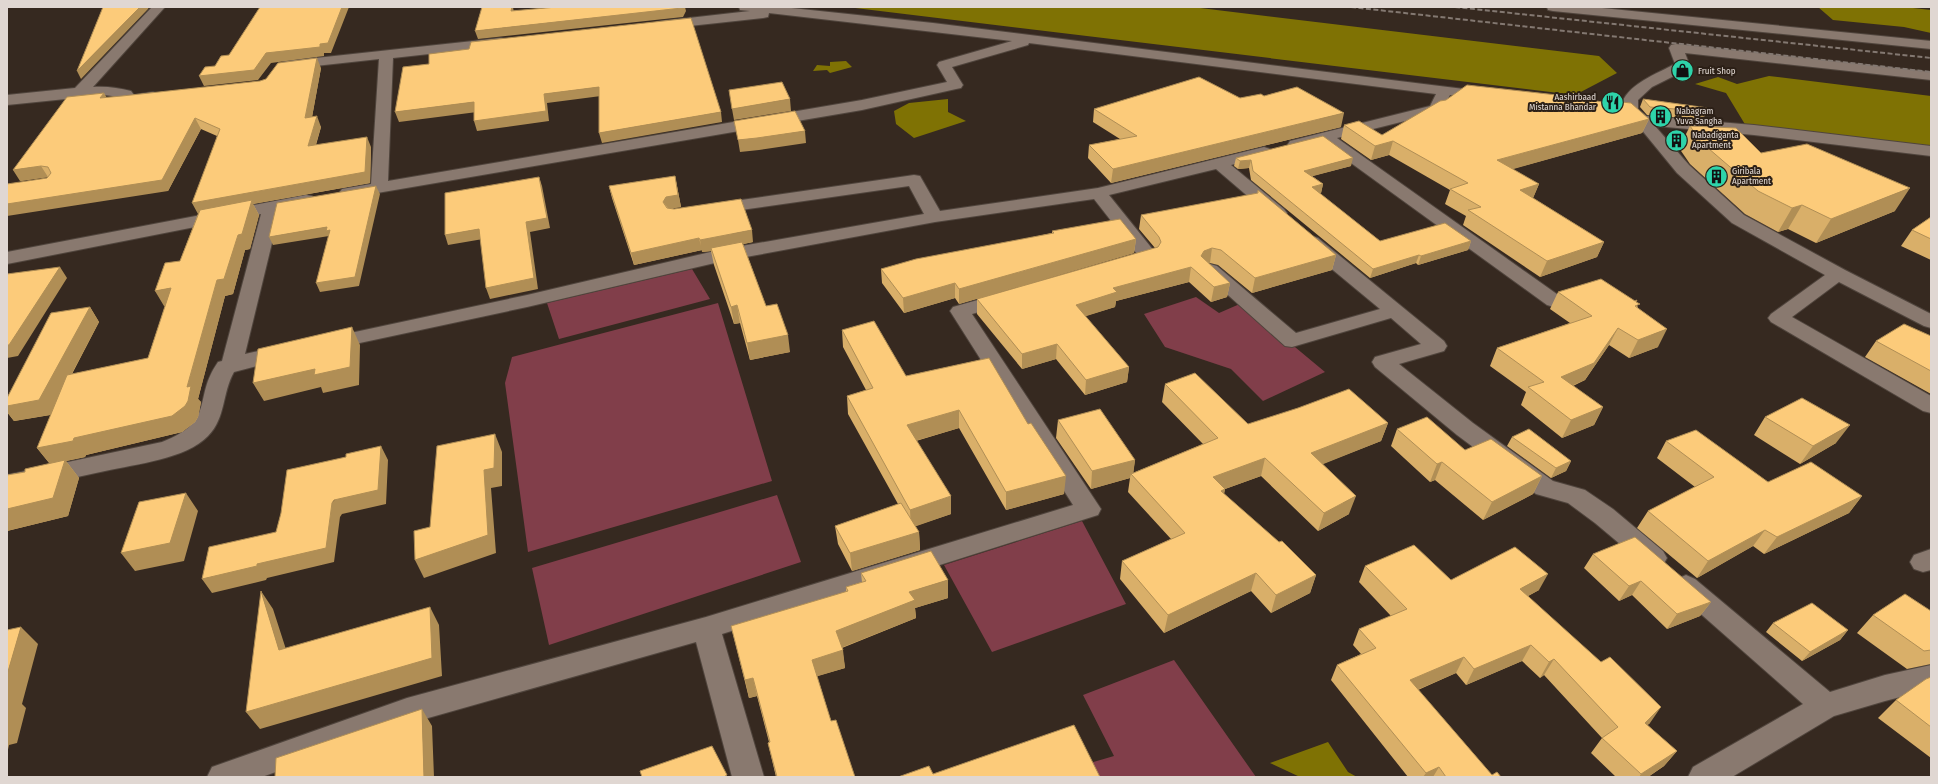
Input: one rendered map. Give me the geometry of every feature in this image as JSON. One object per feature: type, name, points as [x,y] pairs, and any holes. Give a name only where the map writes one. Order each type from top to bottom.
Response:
[{"type":"street","points":[[80,92],[159,7]]},
{"type":"street","points":[[745,7],[1032,39],[1476,94]]},
{"type":"street","points":[[1553,7],[1931,45]]},
{"type":"street","points":[[1650,7],[1663,18]]},
{"type":"street","points":[[645,27],[786,12]]},
{"type":"street","points":[[7,258],[272,206],[862,105],[956,85],[944,65],[1032,39]]},
{"type":"street","points":[[276,66],[511,41]]},
{"type":"street","points":[[1683,66],[1676,48],[1931,76]]},
{"type":"street","points":[[379,188],[386,54]]},
{"type":"street","points":[[1931,86],[1828,72],[1712,63],[1683,66],[1647,84],[1630,99],[1636,115],[1683,169],[1738,219],[1838,274],[1931,322]]},
{"type":"street","points":[[7,100],[80,92],[105,91],[126,94],[127,100],[165,96]]},
{"type":"street","points":[[7,484],[167,449],[187,442],[208,424],[218,382],[222,372],[232,365],[519,302],[719,256],[935,217],[1098,193],[1220,164],[1436,109],[1445,91]]},
{"type":"street","points":[[1599,108],[1636,115],[1931,151]]},
{"type":"street","points":[[1324,137],[1554,301]]},
{"type":"street","points":[[1220,164],[1437,346],[1383,362],[1465,428],[1545,488],[1576,496],[1604,516],[1826,706]]},
{"type":"street","points":[[699,210],[914,180],[935,217]]},
{"type":"street","points":[[1098,193],[1149,256],[1103,269]]},
{"type":"street","points":[[232,365],[272,206]]},
{"type":"street","points":[[1210,270],[1292,341],[1395,311]]},
{"type":"street","points":[[1838,274],[1778,318],[1931,406]]},
{"type":"street","points":[[224,777],[407,710],[706,628],[1089,509],[960,311],[1028,291]]},
{"type":"street","points":[[706,628],[748,777]]},
{"type":"street","points":[[1704,777],[1826,706],[1885,688],[1931,677]]},
{"type":"shaded area","points":[[847,7],[1192,7],[1599,56],[1617,73],[1575,95]]},
{"type":"shaded area","points":[[1818,7],[1904,7],[1931,10],[1931,33],[1904,27],[1833,20]]},
{"type":"shaded area","points":[[846,61],[852,67],[830,73],[827,70],[813,71],[817,65],[830,66],[830,62]]},
{"type":"shaded area","points":[[1769,76],[1931,96],[1931,147],[1746,126],[1726,93],[1695,84],[1718,77],[1737,84]]},
{"type":"shaded area","points":[[948,99],[948,112],[966,121],[914,138],[896,124],[894,111],[909,103]]},
{"type":"shaded area","points":[[692,269],[710,299],[559,339],[547,303]]},
{"type":"shaded area","points":[[1196,297],[1219,313],[1242,303],[1325,372],[1263,401],[1231,369],[1165,347],[1144,314]]},
{"type":"shaded area","points":[[718,303],[772,481],[528,552],[505,383],[512,357]]},
{"type":"shaded area","points":[[777,495],[801,562],[549,645],[532,568]]},
{"type":"shaded area","points":[[1082,521],[1126,604],[992,652],[944,565]]},
{"type":"shaded area","points":[[1174,660],[1256,777],[1099,777],[1090,763],[1114,756],[1083,695]]},
{"type":"shaded area","points":[[1328,742],[1348,772],[1357,777],[1300,777],[1270,763]]},
{"type":"building","points":[[103,7],[140,7],[77,71]]},
{"type":"building","points":[[260,7],[342,7],[328,43],[320,44],[320,47],[266,53],[254,70],[199,76],[205,67],[215,66],[221,56],[229,55]]},
{"type":"building","points":[[482,7],[512,7],[511,11],[557,7],[682,8],[475,31]]},
{"type":"building","points":[[691,18],[721,112],[599,133],[599,87],[544,94],[546,111],[474,121],[474,102],[395,112],[403,67],[429,64],[429,54],[469,49],[471,42]]},
{"type":"building","points":[[317,58],[305,118],[317,116],[308,146],[367,137],[365,172],[192,203],[220,129],[195,118],[162,180],[7,204],[7,184],[47,178],[51,173],[48,167],[41,166],[13,170],[67,97],[104,93],[100,98],[260,81],[266,79],[278,63]]},
{"type":"building","points":[[1199,77],[1240,98],[1261,94],[1264,96],[1297,87],[1344,113],[1113,169],[1089,145],[1137,136],[1094,109]]},
{"type":"building","points":[[782,82],[790,99],[732,109],[729,90]]},
{"type":"building","points":[[1467,85],[1557,95],[1603,102],[1604,100],[1631,103],[1649,119],[1497,160],[1539,184],[1520,190],[1604,242],[1547,261],[1468,210],[1481,207],[1450,189],[1468,183],[1393,141],[1375,146],[1344,125],[1359,121],[1382,135],[1440,101],[1446,100]]},
{"type":"building","points":[[1643,99],[1708,108],[1700,111],[1650,107]]},
{"type":"building","points":[[795,111],[805,131],[738,140],[734,121]]},
{"type":"building","points":[[1690,126],[1736,128],[1761,153],[1807,144],[1910,188],[1831,219],[1802,205],[1792,208],[1758,191],[1701,142]]},
{"type":"building","points":[[1323,136],[1353,158],[1304,171],[1323,184],[1312,187],[1380,241],[1445,223],[1471,241],[1373,269],[1253,171],[1251,160],[1240,161],[1236,158]]},
{"type":"building","points":[[675,176],[678,195],[666,197],[663,202],[667,208],[674,209],[741,199],[752,230],[700,240],[699,238],[631,253],[609,186]]},
{"type":"building","points":[[539,177],[547,218],[526,222],[534,278],[486,288],[479,229],[445,235],[445,193]]},
{"type":"building","points":[[376,186],[355,277],[316,283],[330,230],[326,231],[327,227],[269,237],[277,203]]},
{"type":"building","points":[[1258,190],[1336,255],[1255,278],[1221,250],[1212,248],[1204,251],[1201,256],[1230,283],[1214,287],[1191,267],[1113,288],[1117,292],[1076,305],[1129,367],[1086,380],[1057,344],[1022,354],[977,299],[1158,247],[1161,242],[1159,237],[1141,215],[1258,193]]},
{"type":"building","points":[[252,200],[242,234],[238,235],[224,279],[217,280],[187,387],[191,386],[188,401],[185,406],[172,416],[74,438],[73,441],[37,448],[67,375],[148,358],[171,288],[155,291],[165,263],[180,261],[200,210]]},
{"type":"building","points":[[1931,217],[1931,239],[1912,230]]},
{"type":"building","points":[[1120,219],[1136,239],[959,289],[955,283],[903,298],[881,269],[916,259],[1054,233],[1052,231]]},
{"type":"building","points":[[742,242],[766,306],[777,304],[788,335],[747,343],[737,305],[731,307],[711,248]]},
{"type":"building","points":[[60,267],[9,345],[7,345],[7,274]]},
{"type":"building","points":[[1601,279],[1635,301],[1637,300],[1636,302],[1640,304],[1635,306],[1667,329],[1638,340],[1618,328],[1594,363],[1561,377],[1603,407],[1571,420],[1528,387],[1544,382],[1497,348],[1592,316],[1558,292]]},
{"type":"building","points":[[90,307],[39,400],[7,406],[7,398],[51,313]]},
{"type":"building","points":[[874,321],[906,376],[989,358],[1028,424],[1031,423],[1066,476],[1006,492],[959,410],[907,425],[951,496],[910,510],[847,396],[873,388],[842,330]]},
{"type":"building","points":[[1904,324],[1931,336],[1931,371],[1876,341]]},
{"type":"building","points":[[352,327],[350,367],[314,375],[315,369],[253,383],[258,349]]},
{"type":"building","points":[[1195,373],[1248,424],[1298,408],[1349,389],[1388,423],[1311,453],[1356,496],[1324,513],[1265,458],[1213,477],[1225,489],[1221,491],[1279,542],[1282,541],[1316,575],[1276,595],[1256,573],[1168,615],[1122,561],[1185,533],[1131,474],[1218,438],[1165,384]]},
{"type":"building","points":[[1802,398],[1850,425],[1813,446],[1765,417]]},
{"type":"building","points":[[1100,409],[1135,460],[1092,471],[1058,420]]},
{"type":"building","points":[[1427,417],[1465,450],[1491,439],[1542,476],[1492,502],[1442,462],[1437,464],[1397,429]]},
{"type":"building","points":[[1529,429],[1571,461],[1556,468],[1512,437]]},
{"type":"building","points":[[1696,430],[1768,482],[1811,462],[1862,496],[1777,537],[1765,530],[1708,561],[1648,511],[1714,477],[1666,441]]},
{"type":"building","points":[[495,434],[494,468],[484,470],[488,535],[415,560],[414,531],[430,527],[437,446]]},
{"type":"building","points":[[381,446],[378,490],[334,500],[332,503],[326,548],[257,564],[257,566],[202,579],[209,547],[276,532],[281,513],[287,470],[346,457],[346,454]]},
{"type":"building","points":[[65,460],[53,498],[7,509],[7,475],[25,472],[25,469]]},
{"type":"building","points":[[186,493],[170,543],[121,553],[139,502]]},
{"type":"building","points":[[901,503],[919,532],[850,553],[835,526]]},
{"type":"building","points":[[1635,537],[1711,602],[1677,614],[1641,581],[1629,586],[1593,554]]},
{"type":"building","points":[[1414,545],[1451,580],[1515,547],[1548,574],[1520,589],[1601,662],[1610,657],[1661,707],[1645,723],[1677,751],[1641,774],[1602,738],[1618,727],[1554,659],[1549,662],[1531,645],[1474,669],[1464,657],[1410,680],[1492,775],[1497,772],[1501,777],[1446,777],[1439,767],[1426,773],[1337,665],[1376,648],[1359,629],[1407,609],[1365,566]]},
{"type":"building","points":[[931,551],[948,580],[909,592],[915,600],[836,631],[843,650],[812,660],[831,721],[836,720],[855,777],[777,777],[768,743],[770,742],[753,678],[745,680],[731,626],[848,591],[846,587],[866,581],[861,573]]},
{"type":"building","points":[[261,591],[279,650],[430,607],[432,658],[246,712]]},
{"type":"building","points":[[1905,594],[1931,611],[1931,650],[1924,651],[1873,615]]},
{"type":"building","points":[[1812,603],[1848,630],[1810,652],[1773,623]]},
{"type":"building","points":[[21,627],[7,675],[7,630]]},
{"type":"building","points":[[1931,677],[1931,727],[1896,700]]},
{"type":"building","points":[[422,709],[424,777],[275,777],[276,758]]},
{"type":"building","points":[[1074,725],[1100,777],[898,777],[929,766],[933,774]]},
{"type":"building","points":[[712,746],[727,775],[724,777],[642,777],[640,771]]},
{"type":"railway","points":[[1351,7],[1931,72]]},
{"type":"railway","points":[[1455,7],[1931,58]]},
{"type":"place","name":"Fruit Shop","points":[[1682,71]]},
{"type":"place","name":"Aashirbaad Mistanna Bhandar","points":[[1612,102]]},
{"type":"place","name":"Nabagram Yuva Sangha","points":[[1661,116]]},
{"type":"place","name":"Nabadiganta Apartment","points":[[1676,140]]},
{"type":"place","name":"Giribala Apartment","points":[[1717,176]]}]
